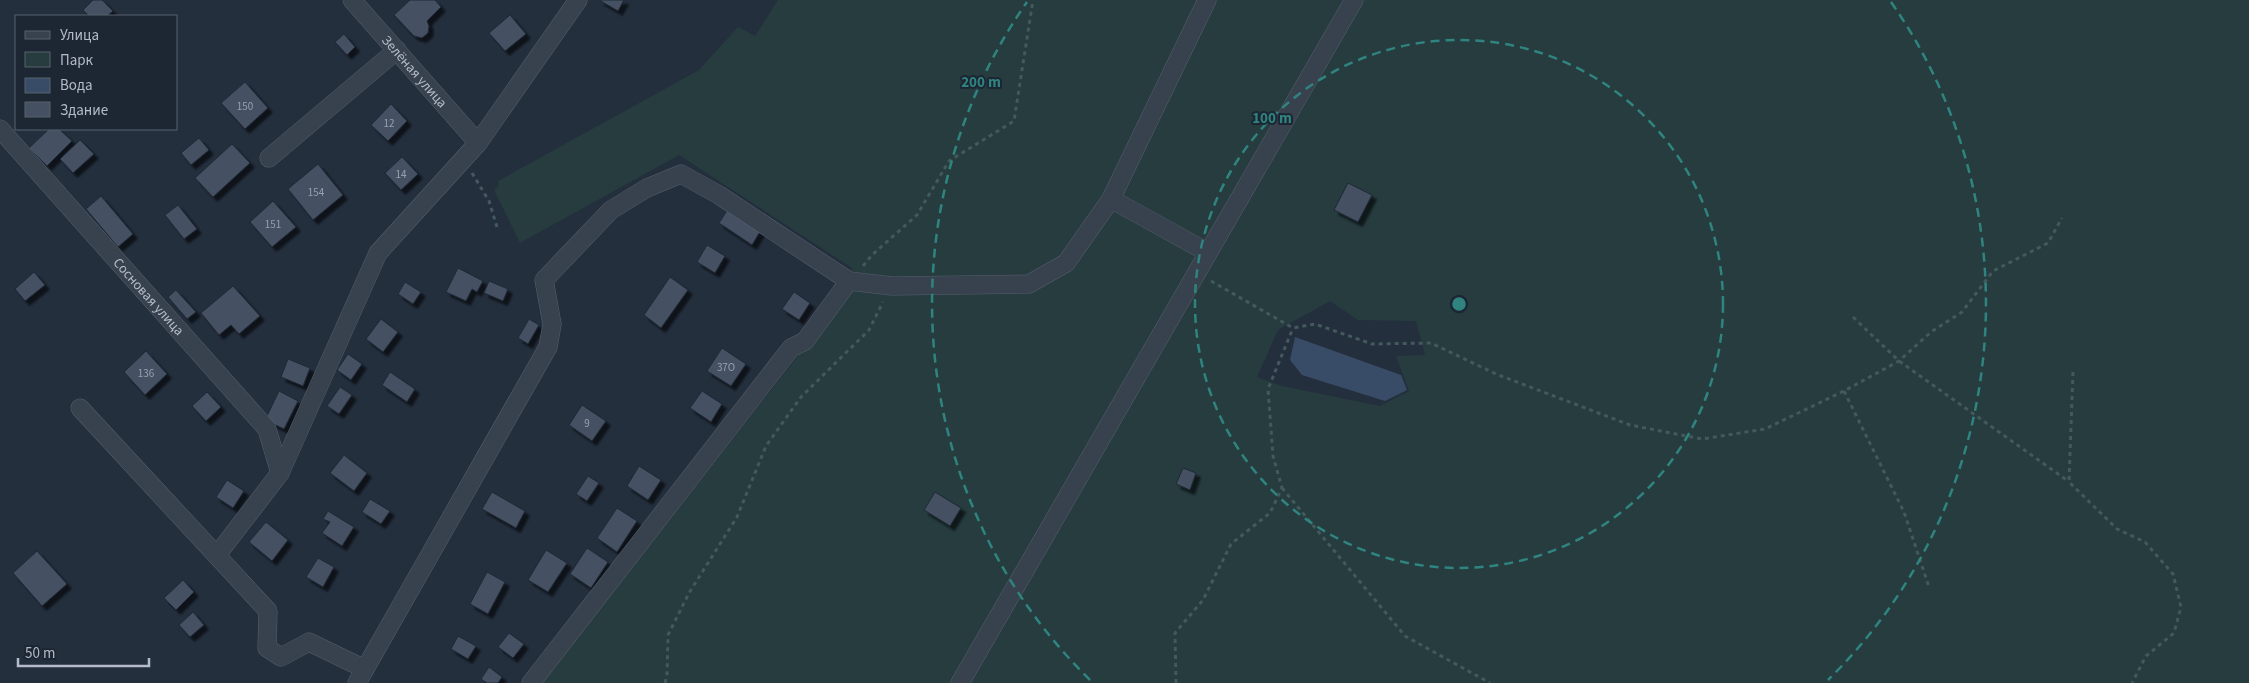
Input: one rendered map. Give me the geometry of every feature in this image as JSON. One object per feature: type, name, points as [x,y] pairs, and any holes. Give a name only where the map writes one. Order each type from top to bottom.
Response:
[{"type":"street","name":"Зелёная улица","points":[[352,0],[478,143]]},
{"type":"street","points":[[217,556],[280,473],[378,253],[478,143],[578,0]]},
{"type":"street","points":[[80,408],[268,611],[267,648],[281,657],[309,642],[361,676],[548,347],[552,324],[544,280],[611,210],[647,188],[681,174],[726,200],[850,281],[892,286],[1029,284],[1066,263],[1111,199],[1207,0]]},
{"type":"street","points":[[960,683],[1354,0]]},
{"type":"street","points":[[269,158],[397,50]]},
{"type":"street","name":"Сосновая улица","points":[[0,129],[267,429],[280,473]]},
{"type":"street","points":[[1111,199],[1208,252]]},
{"type":"street","points":[[532,683],[790,348],[805,341],[850,281]]},
{"type":"path","points":[[850,281],[872,255],[917,215],[949,161],[1014,121],[1033,0]]},
{"type":"path","points":[[478,182],[489,201],[497,227]]},
{"type":"path","points":[[1195,273],[1293,328],[1315,324],[1372,344],[1431,343],[1496,374],[1630,425],[1702,439],[1765,429],[1844,391],[1899,361],[1931,332],[1962,312],[1993,271],[2048,243],[2062,218]]},
{"type":"path","points":[[665,683],[668,636],[689,594],[737,517],[766,446],[801,397],[869,330],[892,286]]},
{"type":"path","points":[[1853,317],[1899,361],[2069,482],[2117,529],[2145,542],[2173,574],[2181,607],[2174,633],[2146,656],[2132,683]]},
{"type":"path","points":[[1293,328],[1268,389],[1273,456],[1282,488],[1405,636],[1490,683]]},
{"type":"path","points":[[2069,482],[2073,372]]},
{"type":"path","points":[[1844,391],[1904,512],[1929,587]]},
{"type":"path","points":[[1176,683],[1175,633],[1203,600],[1232,544],[1270,513],[1282,488]]},
{"type":"green space","points":[[778,0],[2249,0],[2249,683],[542,683],[847,293],[852,268],[679,155],[520,243],[494,190],[499,186],[498,181],[699,70],[738,27],[755,36]],"holes":[[[1330,301],[1358,320],[1416,321],[1425,355],[1396,356],[1409,391],[1380,406],[1282,386],[1257,377],[1278,330]]]},
{"type":"water","points":[[1295,337],[1401,375],[1407,390],[1385,401],[1302,375],[1290,360]]},
{"type":"building","points":[[93,0],[102,0],[113,11],[108,15],[88,15],[83,10]]},
{"type":"building","points":[[410,0],[435,0],[441,7],[427,21],[429,26],[428,33],[422,38],[414,36],[394,15]]},
{"type":"building","points":[[599,0],[624,0],[618,11]]},
{"type":"building","points":[[510,15],[526,34],[505,51],[489,33]]},
{"type":"building","points":[[344,34],[355,47],[347,55],[335,42]]},
{"type":"building","points":[[245,82],[268,108],[245,129],[221,103]]},
{"type":"building","points":[[391,104],[407,121],[388,141],[371,125]]},
{"type":"building","points":[[48,130],[60,130],[72,141],[47,166],[29,148]]},
{"type":"building","points":[[199,138],[209,150],[191,165],[181,153]]},
{"type":"building","points":[[80,140],[94,154],[73,173],[60,159]]},
{"type":"building","points":[[232,144],[250,163],[213,197],[195,178]]},
{"type":"building","points":[[402,157],[418,174],[401,190],[385,173]]},
{"type":"building","points":[[318,164],[343,195],[313,220],[288,189]]},
{"type":"building","points":[[1348,183],[1372,195],[1358,222],[1334,210]]},
{"type":"building","points":[[101,196],[133,234],[118,247],[86,209]]},
{"type":"building","points":[[273,201],[296,227],[272,247],[250,222]]},
{"type":"building","points":[[178,205],[197,229],[184,239],[165,215]]},
{"type":"building","points":[[728,209],[761,230],[752,245],[719,223]]},
{"type":"building","points":[[707,245],[725,256],[715,273],[697,262]]},
{"type":"building","points":[[458,268],[483,281],[477,292],[472,289],[466,301],[446,292]]},
{"type":"building","points":[[34,272],[45,285],[25,301],[15,289]]},
{"type":"building","points":[[670,277],[688,290],[661,328],[644,315]]},
{"type":"building","points":[[489,281],[508,289],[503,301],[484,293]]},
{"type":"building","points":[[405,282],[421,292],[413,304],[398,294]]},
{"type":"building","points":[[233,286],[260,316],[239,334],[231,325],[219,335],[201,313]]},
{"type":"building","points":[[176,290],[196,312],[187,319],[168,297]]},
{"type":"building","points":[[794,292],[810,303],[799,320],[782,309]]},
{"type":"building","points":[[381,319],[398,332],[383,352],[366,339]]},
{"type":"building","points":[[529,319],[539,325],[528,344],[518,338]]},
{"type":"building","points":[[722,348],[746,364],[731,386],[707,371]]},
{"type":"building","points":[[146,351],[167,374],[145,395],[124,372]]},
{"type":"building","points":[[348,354],[362,364],[351,380],[337,370]]},
{"type":"building","points":[[288,359],[310,368],[303,386],[281,377]]},
{"type":"building","points":[[390,372],[415,389],[407,402],[382,385]]},
{"type":"building","points":[[340,387],[352,395],[339,414],[327,406]]},
{"type":"building","points":[[279,391],[298,401],[284,429],[265,420]]},
{"type":"building","points":[[702,391],[722,404],[711,422],[690,408]]},
{"type":"building","points":[[207,392],[221,407],[206,421],[192,406]]},
{"type":"building","points":[[582,405],[606,421],[592,441],[569,425]]},
{"type":"building","points":[[344,455],[367,473],[354,491],[330,473]]},
{"type":"building","points":[[639,466],[661,480],[648,500],[627,486]]},
{"type":"building","points":[[1183,468],[1196,473],[1190,490],[1176,484]]},
{"type":"building","points":[[588,476],[599,483],[587,501],[576,494]]},
{"type":"building","points":[[227,480],[244,491],[233,508],[216,497]]},
{"type":"building","points":[[492,492],[525,511],[516,528],[482,509]]},
{"type":"building","points":[[935,492],[961,508],[950,526],[924,510]]},
{"type":"building","points":[[370,499],[390,511],[381,524],[362,512]]},
{"type":"building","points":[[617,508],[637,521],[617,552],[597,538]]},
{"type":"building","points":[[328,511],[354,527],[342,546],[322,533],[330,522],[323,519]]},
{"type":"building","points":[[266,522],[288,540],[272,561],[249,542]]},
{"type":"building","points":[[587,548],[608,562],[591,588],[570,574]]},
{"type":"building","points":[[546,550],[567,563],[548,592],[528,580]]},
{"type":"building","points":[[37,551],[67,584],[42,606],[13,573]]},
{"type":"building","points":[[318,558],[334,567],[323,587],[306,577]]},
{"type":"building","points":[[487,572],[505,582],[488,614],[470,604]]},
{"type":"building","points":[[183,580],[194,592],[176,610],[164,598]]},
{"type":"building","points":[[193,612],[204,625],[190,637],[179,625]]},
{"type":"building","points":[[509,633],[524,644],[513,658],[498,647]]},
{"type":"building","points":[[458,636],[476,646],[468,659],[451,649]]},
{"type":"building","points":[[489,667],[502,677],[498,683],[487,683],[481,679]]}]
